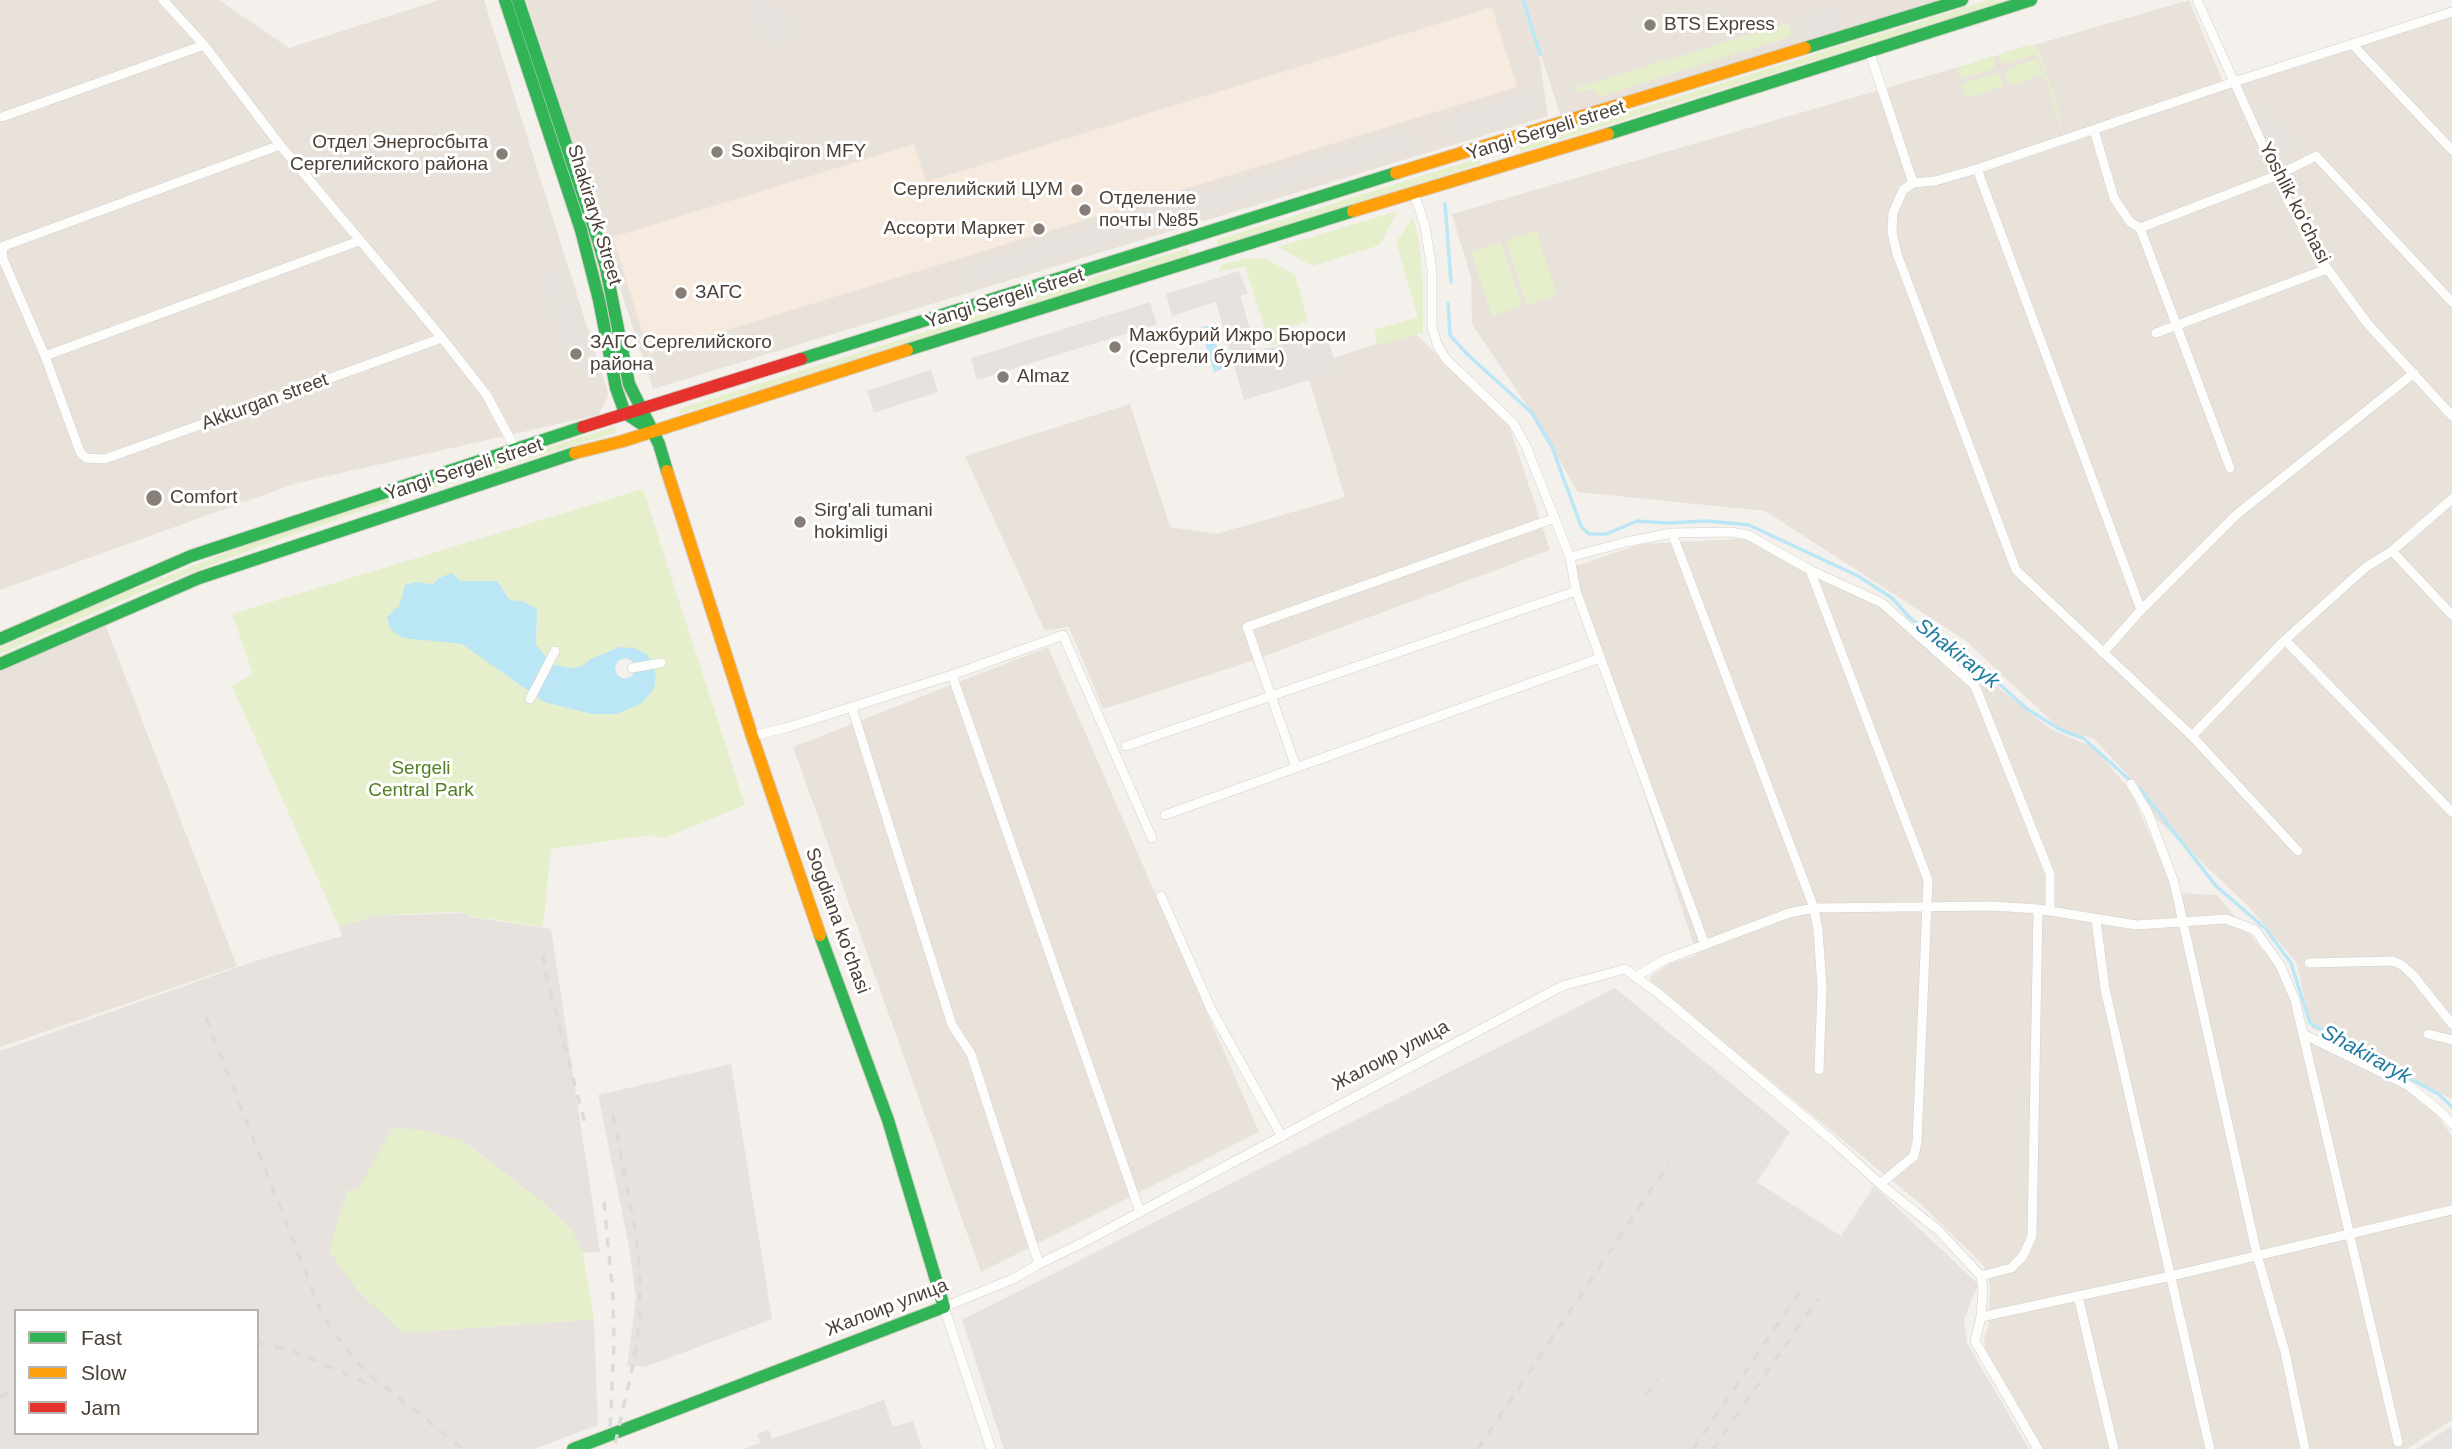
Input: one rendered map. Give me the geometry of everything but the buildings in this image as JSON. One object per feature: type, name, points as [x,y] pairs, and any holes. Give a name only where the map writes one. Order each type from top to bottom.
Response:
[{"type":"main road","name":"Shakiraryk Street","points":[[505,0],[581,230],[599,300],[612,373],[625,413]]},
{"type":"main road","name":"Shakiraryk Street","points":[[518,0],[598,240],[606,268],[625,370],[642,408]]},
{"type":"main road","name":"Yangi Sergeli street","points":[[0,639],[191,556],[516,447],[1962,0]]},
{"type":"main road","name":"Yangi Sergeli street","points":[[0,664],[199,578],[565,456],[2028,0]]},
{"type":"main road","points":[[1498,142],[1506,164]]},
{"type":"main road","points":[[1202,234],[1209,257]]},
{"type":"main road","points":[[998,297],[1004,320]]},
{"type":"main road","name":"Sogdiana ko'chasi","points":[[642,408],[663,457],[808,902],[888,1120],[944,1307]]},
{"type":"main road","points":[[625,413],[652,431]]},
{"type":"main road","name":"Жалоир улица","points":[[573,1449],[944,1307]]},
{"type":"street","points":[[163,0],[204,45],[281,145],[442,338],[486,394],[516,447]]},
{"type":"street","name":"Yoshlik koʻchasi","points":[[2197,0],[2289,203],[2327,269],[2362,316],[2452,416]]},
{"type":"street","points":[[2298,851],[2192,736],[2016,570],[1897,254],[1892,232],[1894,213],[1903,190],[1913,183],[1935,181],[1977,169],[2452,12]]},
{"type":"street","points":[[2352,44],[2452,150]]},
{"type":"street","points":[[2,117],[204,45]]},
{"type":"street","points":[[1869,50],[1913,183]]},
{"type":"street","points":[[2094,130],[2114,198],[2130,222],[2140,228],[2230,468]]},
{"type":"street","points":[[281,145],[5,246],[3,259],[45,356],[359,241]]},
{"type":"street","points":[[2140,228],[2278,175],[2316,156],[2452,302]]},
{"type":"street","points":[[1977,169],[2141,610]]},
{"type":"street","points":[[1414,193],[1425,226],[1432,270],[1432,327],[1437,344],[1447,359],[1513,423],[1539,475],[1570,557],[1576,591],[1705,945]]},
{"type":"street","points":[[2155,332],[2327,269]]},
{"type":"street","name":"Akkurgan street","points":[[45,356],[77,446],[86,458],[105,459],[442,338]]},
{"type":"street","points":[[2104,653],[2141,610],[2236,515],[2414,373]]},
{"type":"street","points":[[2192,736],[2285,640],[2366,567],[2392,551],[2452,499]]},
{"type":"street","points":[[1296,767],[1247,627],[1555,518]]},
{"type":"street","points":[[1570,557],[1672,533],[1714,531],[1748,535],[1810,570],[1882,603],[1975,686],[2050,874],[2050,911]]},
{"type":"street","points":[[1672,533],[1814,908],[1822,987],[1819,1070]]},
{"type":"street","points":[[2392,551],[2452,615]]},
{"type":"street","points":[[1810,570],[1928,880],[1917,1142],[1913,1156],[1880,1184]]},
{"type":"street","points":[[1126,746],[1576,591]]},
{"type":"street","points":[[752,736],[852,708],[1063,635],[1152,838]]},
{"type":"street","points":[[2285,640],[2452,812]]},
{"type":"street","points":[[530,699],[555,651]]},
{"type":"street","points":[[1165,815],[1600,657]]},
{"type":"street","points":[[632,668],[661,663]]},
{"type":"street","points":[[952,675],[1140,1212]]},
{"type":"street","points":[[852,708],[952,1026],[971,1054],[1024,1225],[1039,1264]]},
{"type":"street","points":[[2131,783],[2148,814],[2174,881],[2257,1255],[2285,1352],[2305,1449]]},
{"type":"street","points":[[1161,896],[1211,1009],[1282,1136]]},
{"type":"street","points":[[2038,1449],[1975,1341],[1981,1317],[1981,1276],[1938,1230],[1635,977],[1664,960],[1788,913],[1814,908],[1927,906],[2038,909],[2136,925],[2226,919],[2255,930],[2280,965],[2295,1000],[2398,1442]]},
{"type":"street","points":[[1981,1276],[2011,1268],[2023,1256],[2032,1236],[2038,909]]},
{"type":"street","points":[[2096,920],[2105,989],[2210,1449]]},
{"type":"street","points":[[2309,963],[2393,961],[2413,975],[2452,1024]]},
{"type":"street","name":"Жалоир улица","points":[[944,1307],[1013,1279],[1562,986],[1625,969],[1635,977]]},
{"type":"street","points":[[2303,1034],[2409,1086],[2442,1113],[2452,1125]]},
{"type":"street","points":[[2428,1034],[2452,1040]]},
{"type":"street","points":[[1981,1317],[2171,1276],[2452,1209]]},
{"type":"street","points":[[2078,1296],[2113,1449]]},
{"type":"street","name":"Sogdiana ko'chasi","points":[[944,1307],[990,1449]]},
{"type":"shaded area","points":[[0,0],[219,0],[289,48],[439,0],[484,0],[608,393],[598,415],[297,483],[0,590]]},
{"type":"shaded area","points":[[526,0],[1521,0],[1539,55],[1548,116],[653,389]]},
{"type":"shaded area","points":[[767,0],[771,10],[784,6],[795,37],[765,47],[749,3]]},
{"type":"shaded area","points":[[1523,0],[1962,0],[1563,123]]},
{"type":"shaded area","points":[[2189,0],[2225,87],[2452,6],[2452,1099],[2312,1028],[2296,962],[2249,907],[2148,811],[2129,776],[2093,738],[2061,730],[1965,640],[1765,511],[1578,492],[1532,413],[1472,324],[1471,277],[1452,214]]},
{"type":"shaded area","points":[[1492,7],[1517,87],[649,354],[613,237],[914,144],[926,182]]},
{"type":"shaded area","points":[[1836,7],[1842,28],[1804,39],[1798,18]]},
{"type":"shaded area","points":[[1530,88],[1534,103],[1533,115],[1454,140],[1447,118],[1506,102],[1514,94]]},
{"type":"shaded area","points":[[2249,92],[2259,103],[2302,149],[2278,153]]},
{"type":"shaded area","points":[[1409,129],[1415,147],[969,285],[964,267]]},
{"type":"shaded area","points":[[559,271],[582,340],[564,346],[541,277]]},
{"type":"shaded area","points":[[1239,271],[1248,294],[1240,296],[1257,351],[1326,333],[1338,371],[1244,400],[1216,302],[1172,316],[1166,294]]},
{"type":"shaded area","points":[[1150,302],[1157,324],[977,380],[971,358]]},
{"type":"shaded area","points":[[1414,332],[1509,425],[1550,550],[1243,664],[1103,709],[1069,627],[1045,631],[965,456],[1130,404],[1170,527],[1216,534],[1345,497],[1305,367]]},
{"type":"shaded area","points":[[931,370],[938,392],[874,413],[867,391]]},
{"type":"shaded area","points":[[1756,538],[1883,600],[1980,685],[1991,682],[2052,730],[2093,747],[2129,788],[2176,893],[2217,895],[2289,982],[2298,1035],[2398,1083],[2435,1113],[2452,1136],[2452,1420],[2407,1449],[2043,1449],[1986,1354],[1984,1341],[1989,1323],[1990,1285],[1984,1266],[1922,1205],[1650,982],[1651,976],[1669,964],[1697,955],[1570,568],[1641,544]]},
{"type":"shaded area","points":[[103,619],[237,966],[0,1047],[0,671]]},
{"type":"shaded area","points":[[1048,647],[1259,1132],[981,1272],[793,747]]},
{"type":"shaded area","points":[[466,913],[471,917],[551,929],[600,1252],[583,1253],[571,1229],[543,1203],[462,1140],[358,1189],[347,1191],[345,1203],[403,1333],[594,1319],[598,1425],[534,1449],[0,1449],[0,1051],[252,962],[342,936],[339,927],[373,916]]},
{"type":"shaded area","points":[[1615,988],[1790,1132],[1757,1182],[1841,1236],[1874,1186],[1978,1284],[1964,1319],[1967,1343],[2029,1449],[1004,1449],[962,1320]]},
{"type":"shaded area","points":[[731,1064],[772,1319],[645,1367],[627,1367],[636,1297],[629,1246],[598,1095]]},
{"type":"shaded area","points":[[884,1400],[893,1427],[913,1421],[922,1449],[744,1449],[760,1443],[757,1434],[769,1430],[772,1439]]},
{"type":"shaded area","points":[[2452,1426],[2452,1449],[2416,1449]]},
{"type":"green space","points":[[1989,0],[2006,1],[1521,152],[1519,146]]},
{"type":"green space","points":[[1788,23],[1792,36],[1598,97],[1594,89],[1577,92],[1575,88]]},
{"type":"green space","points":[[2031,44],[2039,50],[2062,124],[2039,57],[2036,54],[2006,64],[2001,62],[1999,54]]},
{"type":"green space","points":[[1993,56],[1996,63],[1993,69],[1960,79],[1957,68]]},
{"type":"green space","points":[[2037,59],[2042,75],[2009,85],[2005,74],[2009,68]]},
{"type":"green space","points":[[1995,73],[2000,75],[2004,86],[1966,99],[1962,84]]},
{"type":"green space","points":[[1479,158],[1481,164],[1218,246],[1216,240]]},
{"type":"green space","points":[[1397,211],[1380,245],[1313,266],[1278,247]]},
{"type":"green space","points":[[1413,217],[1419,241],[1423,283],[1423,333],[1377,346],[1374,330],[1418,317],[1396,242]]},
{"type":"green space","points":[[1536,231],[1557,295],[1527,305],[1506,241]]},
{"type":"green space","points":[[1501,242],[1522,306],[1492,316],[1471,252]]},
{"type":"green space","points":[[1188,248],[1190,255],[1026,306],[1024,299]]},
{"type":"green space","points":[[1244,259],[1266,259],[1295,275],[1308,321],[1285,328],[1288,340],[1270,346],[1245,266],[1219,272],[1221,265]]},
{"type":"green space","points":[[997,309],[999,314],[681,414],[679,409]]},
{"type":"green space","points":[[615,427],[617,432],[377,506],[261,546],[146,590],[0,654],[0,648],[87,608],[260,539],[374,500]]},
{"type":"green space","name":"Sergeli Central Park","points":[[643,489],[745,805],[665,838],[650,835],[551,849],[543,927],[450,912],[373,916],[339,927],[232,686],[253,674],[232,614]],"holes":[[[482,580],[504,589],[510,600],[522,601],[538,627],[535,645],[553,664],[569,668],[580,667],[618,647],[656,677],[544,702],[462,644],[403,637],[391,630],[406,585],[415,582],[433,584]]]},
{"type":"green space","points":[[393,1127],[462,1140],[543,1203],[571,1229],[583,1253],[594,1319],[403,1333],[358,1291],[329,1251],[347,1191],[358,1189]]},
{"type":"water","points":[[1210,325],[1224,368],[1214,372],[1200,328]]},
{"type":"water","points":[[452,573],[460,581],[497,581],[510,600],[522,601],[537,609],[536,645],[553,664],[569,668],[580,667],[619,647],[634,648],[646,654],[653,662],[656,677],[654,689],[642,703],[617,714],[592,714],[544,702],[462,644],[403,638],[391,630],[387,617],[399,606],[405,585],[415,582],[433,584],[439,578]],"holes":[[[627,658],[633,662],[635,670],[631,677],[624,679],[617,675],[615,667],[619,660]]]},
{"type":"waterway","name":"Shakiraryk","points":[[1523,0],[1540,54]]},
{"type":"waterway","name":"Shakiraryk","points":[[1445,204],[1451,282]]},
{"type":"waterway","name":"Shakiraryk","points":[[1448,303],[1450,335],[1532,413],[1552,447],[1581,526],[1589,534],[1606,534],[1637,521],[1707,521],[1749,525],[1858,576],[1892,598],[1910,618],[1997,682],[2027,709],[2061,730],[2083,738],[2141,790],[2216,886],[2266,929],[2291,963],[2310,1023],[2440,1095],[2452,1107]]},
{"type":"railway","points":[[543,955],[586,1127]]},
{"type":"railway","points":[[206,1018],[319,1307],[332,1331],[366,1372],[463,1449]]},
{"type":"railway","points":[[613,1115],[635,1229],[640,1272],[640,1320],[614,1449]]},
{"type":"railway","points":[[1478,1449],[1669,1163]]},
{"type":"railway","points":[[604,1202],[613,1296],[610,1432]]},
{"type":"railway","points":[[1693,1449],[1799,1293]]},
{"type":"railway","points":[[1713,1449],[1818,1299]]},
{"type":"railway","points":[[259,1343],[299,1353],[374,1387]]},
{"type":"railway","points":[[1646,1395],[1658,1378]]},
{"type":"railway","points":[[0,1397],[14,1391]]},
{"type":"traffic: fast","points":[[505,0],[581,230],[599,300],[616,388],[625,413],[652,431]]},
{"type":"traffic: fast","points":[[518,0],[598,240],[629,384],[659,444],[667,471]]},
{"type":"traffic: fast","points":[[1805,48],[1962,0]]},
{"type":"traffic: fast","points":[[1608,134],[2031,0]]},
{"type":"traffic: fast","points":[[801,359],[1396,173]]},
{"type":"traffic: fast","points":[[907,350],[1353,211]]},
{"type":"traffic: fast","points":[[0,639],[191,556],[583,427]]},
{"type":"traffic: fast","points":[[0,664],[199,578],[575,453]]},
{"type":"traffic: fast","points":[[573,1449],[944,1307],[888,1120],[820,935]]},
{"type":"traffic: slow","points":[[1396,173],[1805,48]]},
{"type":"traffic: slow","points":[[1353,211],[1608,134]]},
{"type":"traffic: slow","points":[[575,453],[623,441],[907,350]]},
{"type":"traffic: slow","points":[[667,471],[752,736],[820,935]]},
{"type":"traffic: jam","points":[[583,427],[801,359]]},
{"type":"place","name":"BTS Express","points":[[1650,25]]},
{"type":"place","name":"Soxibqiron MFY","points":[[717,152]]},
{"type":"place","name":"Отдел Энергосбыта Сергелийского района","points":[[502,154]]},
{"type":"place","name":"Сергелийский ЦУМ","points":[[1077,190]]},
{"type":"place","name":"Отделение почты №85","points":[[1085,210]]},
{"type":"place","name":"Ассорти Маркет","points":[[1039,229]]},
{"type":"place","name":"ЗАГС","points":[[681,293]]},
{"type":"place","name":"Мажбурий Ижро Бюроси (Сергели булими)","points":[[1115,347]]},
{"type":"place","name":"ЗАГС Сергелийского района","points":[[576,354]]},
{"type":"place","name":"Almaz","points":[[1003,377]]},
{"type":"place","name":"Comfort","points":[[154,498]]},
{"type":"place","name":"Sirg'ali tumani hokimligi","points":[[800,522]]}]
